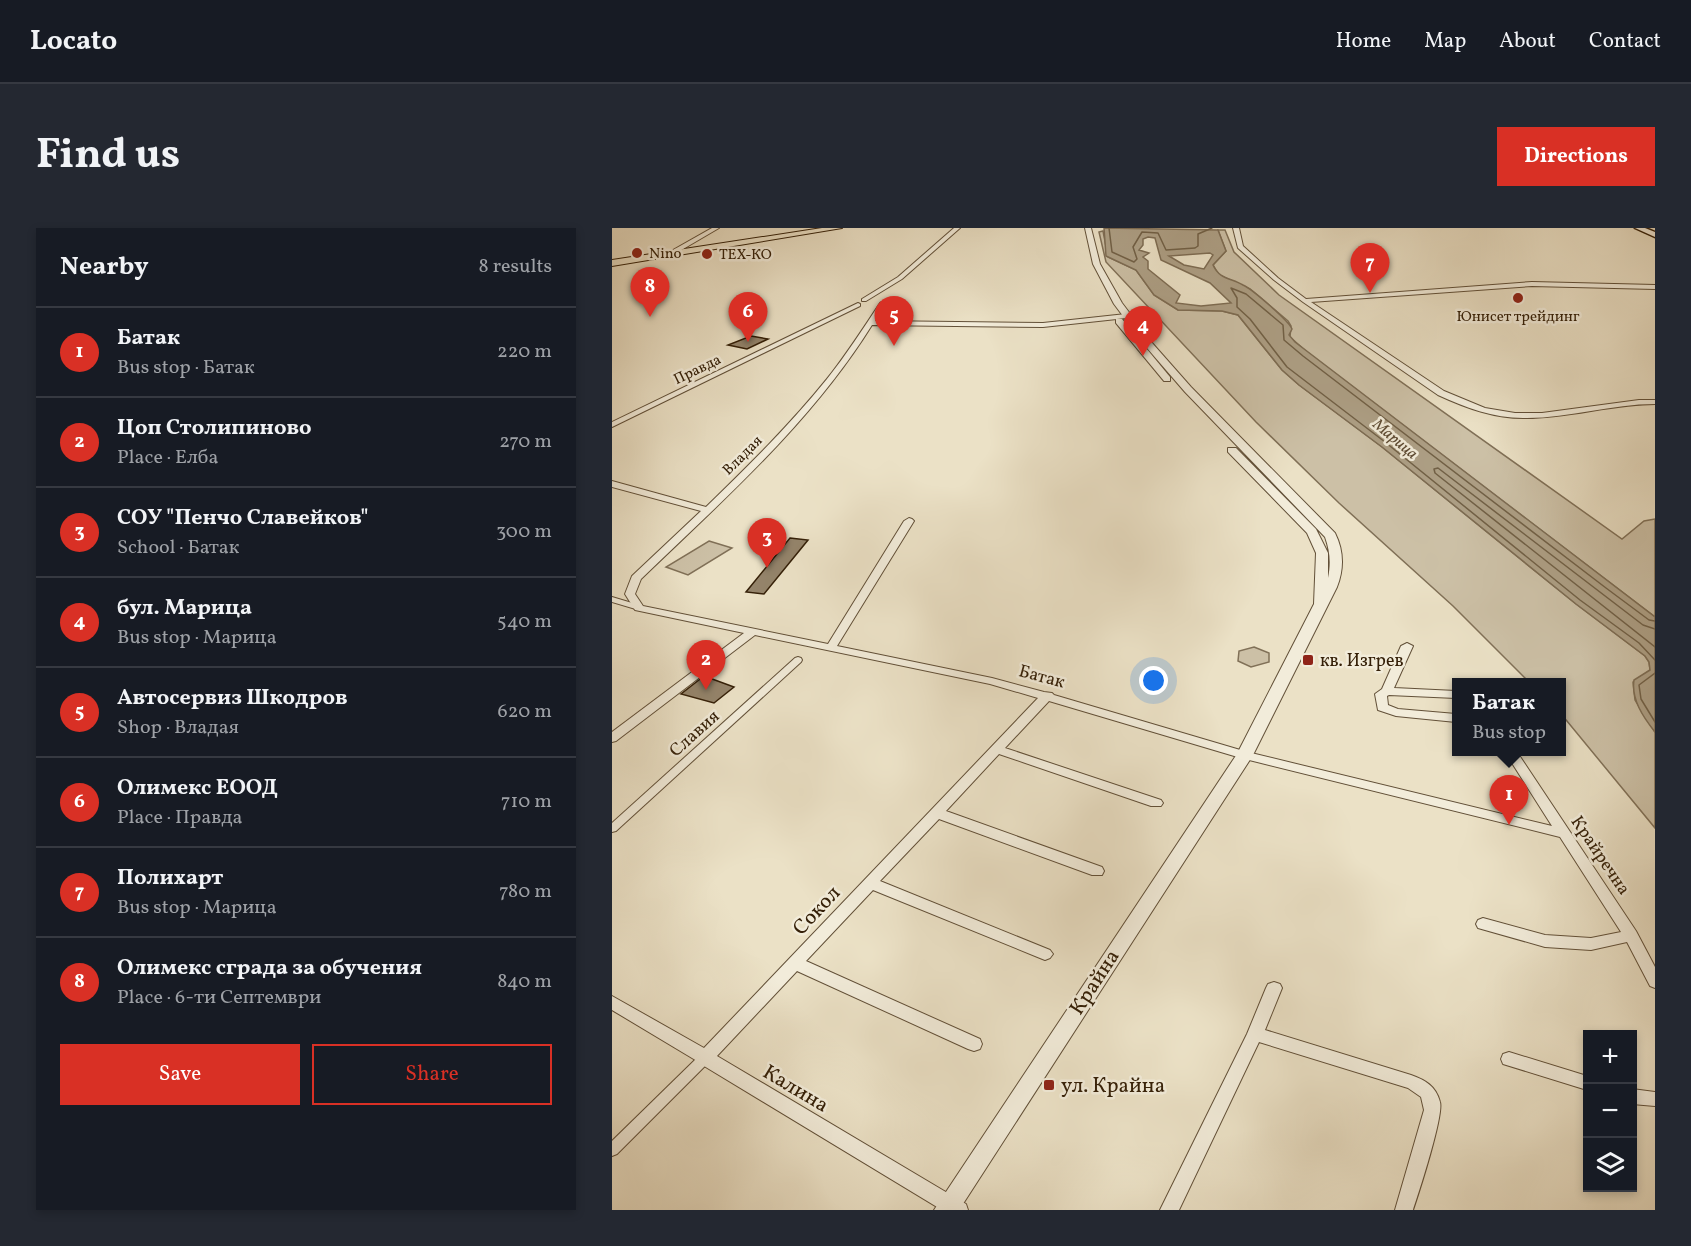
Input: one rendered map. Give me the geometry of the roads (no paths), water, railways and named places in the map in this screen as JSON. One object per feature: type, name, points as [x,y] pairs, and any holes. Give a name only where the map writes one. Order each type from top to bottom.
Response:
[{"type":"main road","points":[[612,263],[838,228]]},
{"type":"main road","points":[[1639,228],[1655,236]]},
{"type":"street","points":[[676,253],[675,251],[716,228]]},
{"type":"street","points":[[861,302],[900,278],[957,228]]},
{"type":"street","points":[[1081,228],[1088,268],[1121,316],[1240,444],[1331,536],[1338,553],[1335,583],[1321,603],[1245,755]]},
{"type":"street","points":[[1088,228],[1097,268],[1138,346],[1265,486],[1298,515],[1312,532],[1322,553],[1321,603]]},
{"type":"street","points":[[1236,228],[1240,247],[1305,301],[1441,393],[1480,409],[1524,416],[1654,400]]},
{"type":"street","points":[[891,292],[900,278]]},
{"type":"street","points":[[1305,301],[1532,284],[1655,287]]},
{"type":"street","name":"Владая","points":[[639,608],[630,594],[636,578],[811,404],[872,323],[873,311],[882,304],[867,307],[861,302]]},
{"type":"street","name":"Правда","points":[[612,425],[861,302]]},
{"type":"street","points":[[872,323],[1037,325],[1121,316]]},
{"type":"street","points":[[612,484],[706,510]]},
{"type":"street","points":[[831,647],[909,521]]},
{"type":"street","name":"Батак","points":[[612,599],[639,608],[831,647],[1048,695],[1245,755],[1563,834]]},
{"type":"street","points":[[612,738],[754,631]]},
{"type":"street","points":[[1388,691],[1407,646]]},
{"type":"street","name":"Славия","points":[[612,829],[798,660]]},
{"type":"street","points":[[1452,695],[1388,691],[1381,694],[1382,707],[1396,712],[1452,718]]},
{"type":"street","name":"Сокол","points":[[612,1150],[704,1059],[1048,695]]},
{"type":"street","points":[[996,749],[1156,803]]},
{"type":"street","name":"Крайна","points":[[951,1208],[1245,755]]},
{"type":"street","name":"Крайречна","points":[[1513,756],[1631,935],[1655,982]]},
{"type":"street","points":[[937,813],[1097,871]]},
{"type":"street","points":[[870,883],[1045,954]]},
{"type":"street","points":[[1483,924],[1545,941],[1592,944],[1631,935]]},
{"type":"street","points":[[795,963],[974,1044]]},
{"type":"street","points":[[1169,1210],[1255,1034],[1274,988]]},
{"type":"street","name":"Калина","points":[[612,1002],[951,1208]]},
{"type":"street","points":[[1255,1034],[1411,1082],[1422,1086],[1428,1093],[1433,1100],[1433,1110],[1404,1210]]},
{"type":"street","points":[[1509,1059],[1583,1082]]},
{"type":"street","points":[[1637,1097],[1655,1099]]},
{"type":"water","name":"Марица","points":[[1104,228],[1218,230],[1226,251],[1213,265],[1216,270],[1222,276],[1248,288],[1270,306],[1292,329],[1289,335],[1295,342],[1655,617],[1655,732],[1642,714],[1634,694],[1634,680],[1650,670],[1645,656],[1576,604],[1382,447],[1299,385],[1282,370],[1238,315],[1222,311],[1178,310],[1154,295],[1136,270],[1106,256]],"holes":[[[1155,238],[1161,260],[1210,283],[1231,303],[1201,306],[1176,303],[1180,295],[1148,269],[1148,261],[1143,257],[1149,253],[1139,250],[1143,245],[1143,239]],[[1210,253],[1213,255],[1204,269],[1184,265],[1169,256]]]},
{"type":"place","name":"Nino","points":[[637,253]]},
{"type":"place","name":"ТЕХ-КО","points":[[707,254]]},
{"type":"place","name":"Полихарт","points":[[1370,293]]},
{"type":"place","name":"Юнисет трейдинг","points":[[1518,298]]},
{"type":"place","name":"Олимекс сграда за обучения","points":[[650,317]]},
{"type":"place","name":"Олимекс ЕООД","points":[[748,342]]},
{"type":"place","name":"Автосервиз Шкодров","points":[[894,346]]},
{"type":"place","name":"бул. Марица","points":[[1143,356]]},
{"type":"place","name":"СОУ \"Пенчо Славейков\"","points":[[767,568]]},
{"type":"place","name":"кв. Изгрев","points":[[1308,660]]},
{"type":"place","name":"Цоп Столипиново","points":[[706,690]]},
{"type":"place","name":"Батак","points":[[1509,825]]},
{"type":"place","name":"ул. Крайна","points":[[1049,1085]]}]
